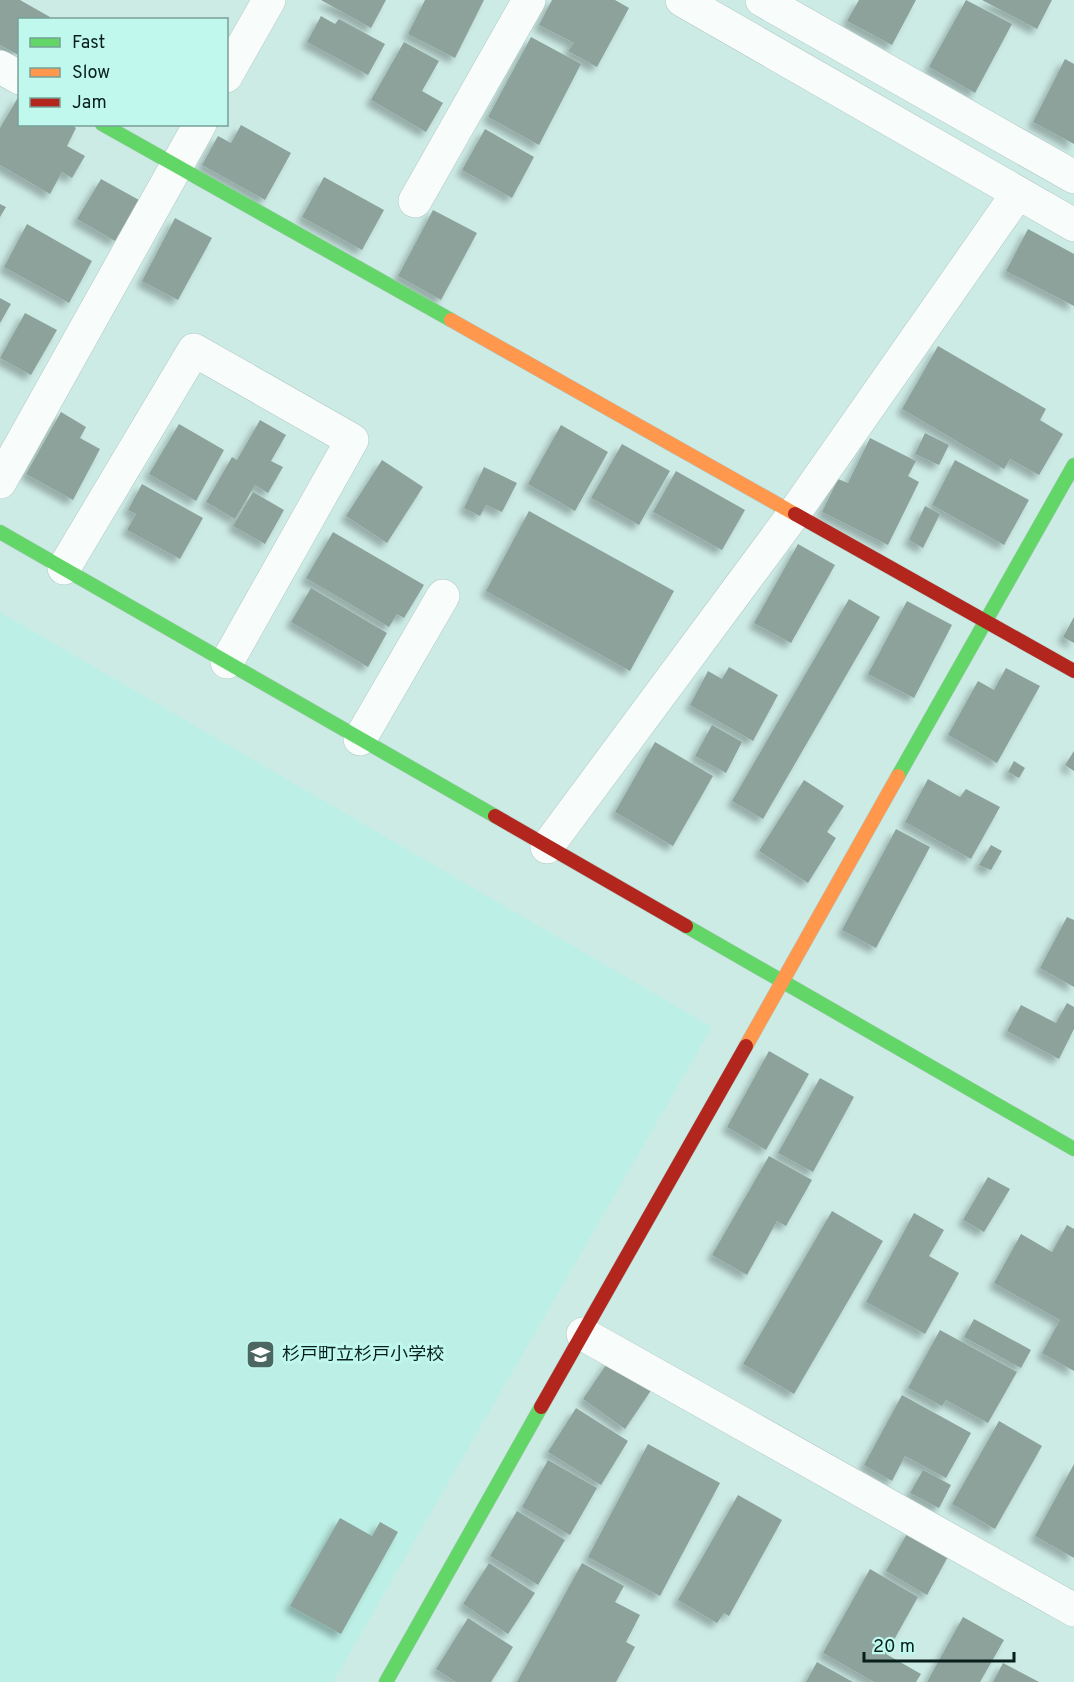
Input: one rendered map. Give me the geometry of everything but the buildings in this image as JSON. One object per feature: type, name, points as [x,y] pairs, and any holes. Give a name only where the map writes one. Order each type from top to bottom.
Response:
[{"type":"street","points":[[228,72],[269,0]]},
{"type":"street","points":[[415,201],[529,0]]},
{"type":"street","points":[[682,0],[1074,225]]},
{"type":"street","points":[[762,0],[809,12],[1074,177]]},
{"type":"street","points":[[0,67],[18,77]]},
{"type":"street","points":[[106,126],[1074,670]]},
{"type":"street","points":[[0,482],[199,126]]},
{"type":"street","points":[[547,847],[793,514],[1018,193]]},
{"type":"street","points":[[63,568],[194,350],[342,434],[352,440],[227,662]]},
{"type":"street","points":[[386,1682],[1074,465]]},
{"type":"street","points":[[0,532],[1074,1149]]},
{"type":"street","points":[[360,739],[443,596]]},
{"type":"street","points":[[583,1334],[1074,1610]]},
{"type":"shaded area","name":"杉戸町立杉戸小学校","points":[[0,612],[712,1027],[333,1682],[0,1682]]},
{"type":"traffic: fast","points":[[106,126],[451,320]]},
{"type":"traffic: fast","points":[[898,776],[1074,465]]},
{"type":"traffic: fast","points":[[0,532],[495,816]]},
{"type":"traffic: fast","points":[[686,926],[1074,1149]]},
{"type":"traffic: fast","points":[[386,1682],[541,1407]]},
{"type":"traffic: slow","points":[[451,320],[795,514]]},
{"type":"traffic: slow","points":[[746,1046],[898,776]]},
{"type":"traffic: jam","points":[[795,514],[1074,671]]},
{"type":"traffic: jam","points":[[495,816],[686,926]]},
{"type":"traffic: jam","points":[[541,1407],[746,1046]]},
{"type":"place","name":"杉戸町立杉戸小学校","points":[[261,1355]]}]
